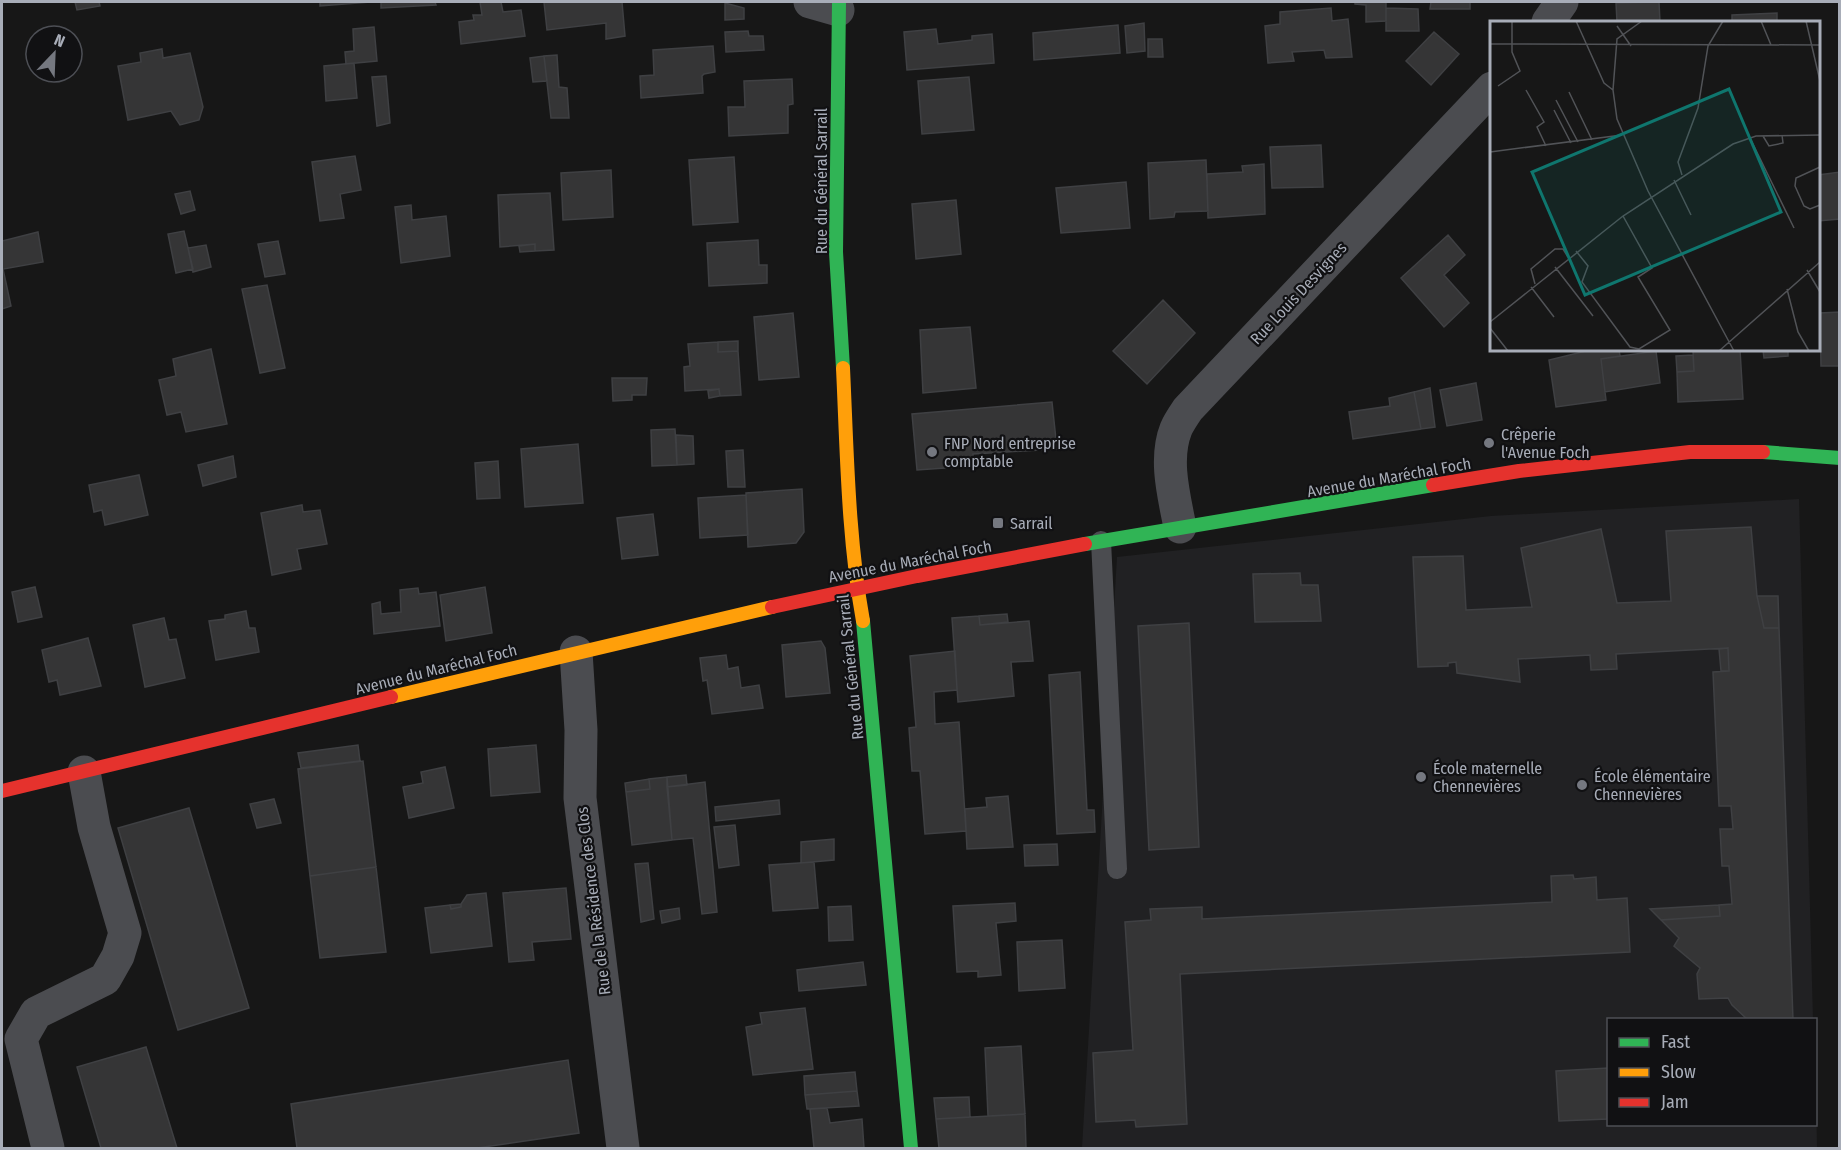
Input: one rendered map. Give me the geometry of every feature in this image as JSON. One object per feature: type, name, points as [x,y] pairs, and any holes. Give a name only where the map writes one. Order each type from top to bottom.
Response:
[{"type":"main road","name":"Rue du Général Sarrail","points":[[829,4],[836,252],[851,524],[857,588],[865,632],[911,1149]]},
{"type":"main road","name":"Avenue du Maréchal Foch","points":[[2,791],[576,652],[857,588],[1101,541],[1519,471],[1690,452],[1777,452],[1839,458]]},
{"type":"street","points":[[1549,21],[1562,2]]},
{"type":"street","name":"Rue Louis Desvignes","points":[[1180,527],[1170,451],[1176,429],[1188,409],[1490,89]]},
{"type":"street","name":"Rue de la Résidence des Clos","points":[[576,652],[580,730],[580,798],[623,1149]]},
{"type":"street","points":[[48,1149],[21,1039],[36,1013],[105,979],[118,956],[125,933],[94,827],[84,772]]},
{"type":"lane","points":[[1101,541],[1117,869]]},
{"type":"shaded area","points":[[1799,499],[1813,1018],[1607,1018],[1607,1126],[1817,1126],[1817,1148],[1082,1148],[1117,557],[1491,516]]},
{"type":"building","points":[[75,2],[99,2],[100,6],[77,10]]},
{"type":"building","points":[[320,2],[371,2],[320,6]]},
{"type":"building","points":[[381,2],[435,2],[436,5],[381,8]]},
{"type":"building","points":[[480,2],[501,2],[503,12],[521,10],[525,36],[461,44],[459,22],[474,20],[473,15],[482,15]]},
{"type":"building","points":[[544,2],[622,2],[625,36],[606,39],[606,23],[547,30]]},
{"type":"building","points":[[1355,2],[1386,2],[1386,21],[1366,22],[1366,5],[1355,4]]},
{"type":"building","points":[[1431,2],[1470,2],[1470,9],[1430,9]]},
{"type":"building","points":[[1659,2],[1660,21],[1617,21],[1616,3]]},
{"type":"building","points":[[725,3],[744,8],[744,19],[725,20]]},
{"type":"building","points":[[1331,8],[1332,21],[1348,19],[1352,57],[1326,58],[1324,50],[1292,52],[1294,61],[1268,63],[1265,26],[1280,24],[1280,12]]},
{"type":"building","points":[[1386,8],[1418,9],[1419,31],[1386,31]]},
{"type":"building","points":[[1777,13],[1777,21],[1732,21],[1732,15]]},
{"type":"building","points":[[1144,23],[1145,51],[1127,53],[1125,26]]},
{"type":"building","points":[[1118,25],[1120,53],[1034,60],[1033,33]]},
{"type":"building","points":[[374,27],[377,61],[346,64],[345,52],[354,51],[353,29]]},
{"type":"building","points":[[936,29],[938,44],[972,40],[972,36],[992,34],[994,63],[907,70],[904,32]]},
{"type":"building","points":[[748,31],[749,36],[763,36],[764,50],[726,52],[725,32]]},
{"type":"building","points":[[1434,32],[1459,54],[1431,85],[1406,61]]},
{"type":"building","points":[[1148,39],[1162,39],[1163,57],[1148,57]]},
{"type":"building","points":[[713,46],[715,72],[702,76],[703,93],[641,98],[640,76],[654,75],[653,50]]},
{"type":"building","points":[[162,49],[163,58],[190,53],[203,107],[199,120],[180,125],[171,111],[128,120],[118,66],[141,62],[140,53]]},
{"type":"building","points":[[557,55],[559,87],[567,88],[569,118],[551,118],[544,56]]},
{"type":"building","points":[[544,56],[547,81],[533,82],[530,58]]},
{"type":"building","points":[[354,63],[357,98],[326,101],[324,66]]},
{"type":"building","points":[[386,76],[390,123],[377,126],[372,77]]},
{"type":"building","points":[[969,77],[974,130],[922,134],[918,81]]},
{"type":"building","points":[[792,79],[793,104],[788,105],[788,133],[729,136],[728,107],[745,107],[744,81]]},
{"type":"building","points":[[1321,145],[1323,187],[1272,188],[1270,147]]},
{"type":"building","points":[[355,156],[361,190],[340,194],[344,218],[320,221],[312,162]]},
{"type":"building","points":[[734,157],[738,222],[693,225],[689,160]]},
{"type":"building","points":[[1206,160],[1208,211],[1175,212],[1174,217],[1150,219],[1148,163]]},
{"type":"building","points":[[1264,164],[1265,214],[1208,218],[1207,174],[1243,172],[1242,166]]},
{"type":"building","points":[[611,170],[613,217],[563,220],[561,173]]},
{"type":"building","points":[[1840,172],[1840,219],[1820,221],[1820,175]]},
{"type":"building","points":[[1126,182],[1130,228],[1061,233],[1056,188]]},
{"type":"building","points":[[190,191],[195,210],[181,214],[175,194]]},
{"type":"building","points":[[550,193],[554,250],[535,251],[535,244],[500,247],[498,195]]},
{"type":"building","points":[[956,200],[961,254],[916,259],[912,204]]},
{"type":"building","points":[[411,205],[412,220],[446,216],[450,256],[401,263],[395,207]]},
{"type":"building","points":[[184,231],[193,269],[176,273],[168,234]]},
{"type":"building","points":[[38,232],[43,262],[3,269],[11,306],[2,309],[2,241]]},
{"type":"building","points":[[1448,235],[1465,255],[1444,275],[1469,303],[1444,327],[1401,278]]},
{"type":"building","points":[[758,240],[759,265],[767,265],[767,283],[709,286],[707,243]]},
{"type":"building","points":[[278,241],[285,274],[265,277],[258,244]]},
{"type":"building","points":[[535,244],[535,251],[520,252],[519,246]]},
{"type":"building","points":[[206,245],[211,267],[193,272],[188,248]]},
{"type":"building","points":[[267,285],[285,368],[260,373],[242,289]]},
{"type":"building","points":[[1163,300],[1195,333],[1147,384],[1113,351]]},
{"type":"building","points":[[1840,312],[1840,366],[1821,366],[1820,313]]},
{"type":"building","points":[[793,313],[799,377],[759,380],[754,317]]},
{"type":"building","points":[[970,327],[976,388],[923,393],[920,330]]},
{"type":"building","points":[[738,341],[738,351],[718,352],[718,342]]},
{"type":"building","points":[[718,342],[718,352],[738,351],[741,395],[720,396],[719,389],[685,391],[684,367],[690,366],[688,344]]},
{"type":"building","points":[[211,349],[227,424],[186,432],[181,412],[167,415],[159,380],[176,376],[173,359]]},
{"type":"building","points":[[1586,351],[1619,351],[1620,356],[1601,359],[1606,400],[1556,407],[1549,360]]},
{"type":"building","points":[[1656,351],[1660,383],[1605,392],[1601,359]]},
{"type":"building","points":[[1693,351],[1740,351],[1743,399],[1678,402],[1677,372],[1694,371]]},
{"type":"building","points":[[1763,351],[1788,351],[1788,356],[1764,358]]},
{"type":"building","points":[[1693,355],[1694,371],[1677,372],[1676,356]]},
{"type":"building","points":[[612,378],[647,378],[646,395],[632,395],[632,400],[613,401]]},
{"type":"building","points":[[1476,383],[1482,420],[1447,426],[1440,390]]},
{"type":"building","points":[[1430,388],[1435,427],[1421,429],[1414,392]]},
{"type":"building","points":[[719,389],[720,396],[709,398],[708,391]]},
{"type":"building","points":[[1414,392],[1421,429],[1353,439],[1349,412],[1390,406],[1389,398]]},
{"type":"building","points":[[1052,402],[1057,449],[973,454],[973,466],[917,470],[912,414]]},
{"type":"building","points":[[675,429],[677,465],[652,466],[651,430]]},
{"type":"building","points":[[676,435],[693,436],[694,464],[677,465]]},
{"type":"building","points":[[578,444],[583,503],[525,507],[521,449]]},
{"type":"building","points":[[743,450],[745,487],[728,487],[726,451]]},
{"type":"building","points":[[233,456],[236,477],[203,486],[198,465]]},
{"type":"building","points":[[498,461],[500,498],[477,499],[475,463]]},
{"type":"building","points":[[139,475],[148,515],[105,525],[102,510],[94,512],[89,485]]},
{"type":"building","points":[[802,489],[804,532],[796,543],[748,547],[746,493]]},
{"type":"building","points":[[746,495],[748,535],[700,538],[698,498]]},
{"type":"building","points":[[302,505],[303,512],[320,510],[327,544],[297,549],[301,569],[272,575],[261,513]]},
{"type":"building","points":[[653,514],[658,555],[622,559],[617,518]]},
{"type":"building","points":[[1751,527],[1757,596],[1764,628],[1779,628],[1793,1018],[1746,1018],[1728,998],[1699,999],[1697,974],[1700,968],[1674,946],[1679,938],[1661,920],[1720,916],[1719,905],[1732,904],[1729,866],[1722,866],[1720,829],[1733,829],[1731,806],[1719,806],[1713,672],[1729,671],[1728,648],[1616,654],[1617,669],[1591,670],[1590,655],[1518,659],[1520,682],[1457,673],[1456,662],[1448,663],[1448,666],[1418,667],[1413,557],[1463,556],[1466,610],[1532,607],[1521,548],[1601,529],[1617,603],[1671,601],[1666,531]]},
{"type":"building","points":[[1300,573],[1301,585],[1318,585],[1321,621],[1255,622],[1253,574]]},
{"type":"building","points":[[35,587],[42,617],[18,622],[12,592]]},
{"type":"building","points":[[485,587],[492,633],[446,641],[440,595]]},
{"type":"building","points":[[418,588],[419,594],[436,592],[440,626],[374,634],[372,604],[380,602],[381,614],[401,612],[400,590]]},
{"type":"building","points":[[1757,596],[1778,596],[1779,628],[1764,628]]},
{"type":"building","points":[[246,611],[249,628],[255,628],[259,652],[216,660],[209,621],[225,619],[225,615]]},
{"type":"building","points":[[1007,614],[1008,622],[980,625],[979,616]]},
{"type":"building","points":[[979,616],[980,625],[1029,621],[1033,661],[1011,662],[1014,696],[958,702],[952,618]]},
{"type":"building","points":[[164,618],[169,640],[176,639],[185,678],[145,687],[133,625]]},
{"type":"building","points":[[1189,623],[1199,847],[1149,850],[1138,626]]},
{"type":"building","points":[[88,638],[101,686],[60,695],[57,680],[49,682],[42,650]]},
{"type":"building","points":[[821,641],[825,648],[830,693],[786,697],[782,645]]},
{"type":"building","points":[[1728,648],[1729,671],[1721,671],[1719,649]]},
{"type":"building","points":[[955,651],[957,690],[934,692],[935,724],[959,722],[966,831],[925,834],[920,771],[912,771],[909,728],[916,727],[910,656]]},
{"type":"building","points":[[726,655],[728,669],[738,667],[741,688],[759,685],[763,708],[712,714],[707,680],[703,681],[700,658]]},
{"type":"building","points":[[1080,672],[1087,810],[1094,810],[1095,832],[1057,834],[1049,675]]},
{"type":"building","points":[[358,745],[360,761],[301,768],[298,753]]},
{"type":"building","points":[[536,745],[540,792],[491,796],[488,749]]},
{"type":"building","points":[[363,761],[376,867],[310,876],[298,769]]},
{"type":"building","points":[[445,767],[454,808],[409,818],[403,787],[423,783],[421,772]]},
{"type":"building","points":[[686,775],[687,785],[667,787],[667,777]]},
{"type":"building","points":[[667,777],[672,840],[632,845],[626,792],[650,789],[649,779]]},
{"type":"building","points":[[649,779],[650,789],[626,792],[625,783]]},
{"type":"building","points":[[705,782],[717,912],[702,914],[693,838],[672,840],[667,787]]},
{"type":"building","points":[[1008,796],[1013,847],[967,849],[965,809],[987,807],[986,798]]},
{"type":"building","points":[[274,799],[281,823],[257,828],[250,804]]},
{"type":"building","points":[[779,800],[780,814],[716,821],[715,807]]},
{"type":"building","points":[[189,808],[249,1008],[178,1030],[118,828]]},
{"type":"building","points":[[735,825],[739,865],[719,868],[714,827]]},
{"type":"building","points":[[834,839],[834,860],[801,863],[801,842]]},
{"type":"building","points":[[1057,844],[1058,865],[1025,866],[1024,845]]},
{"type":"building","points":[[814,862],[818,908],[773,911],[769,865]]},
{"type":"building","points":[[648,863],[654,919],[641,922],[635,864]]},
{"type":"building","points":[[376,867],[386,952],[320,958],[310,876]]},
{"type":"building","points":[[1573,875],[1574,879],[1596,877],[1597,900],[1627,898],[1630,952],[1180,974],[1187,1124],[1136,1127],[1135,1120],[1096,1122],[1093,1053],[1133,1050],[1125,922],[1151,920],[1150,909],[1202,907],[1202,919],[1552,902],[1551,876]]},
{"type":"building","points":[[566,888],[571,939],[532,942],[534,960],[509,962],[503,893]]},
{"type":"building","points":[[486,893],[492,946],[431,953],[425,908],[450,905],[451,909],[461,907],[467,895]]},
{"type":"building","points":[[1015,903],[1016,921],[996,923],[1001,975],[978,977],[978,971],[957,972],[953,906]]},
{"type":"building","points":[[461,904],[461,907],[451,909],[450,905]]},
{"type":"building","points":[[1719,905],[1720,916],[1661,920],[1650,909]]},
{"type":"building","points":[[851,906],[853,940],[829,941],[828,907]]},
{"type":"building","points":[[679,908],[680,919],[662,923],[660,911]]},
{"type":"building","points":[[1062,940],[1065,988],[1019,991],[1017,942]]},
{"type":"building","points":[[863,962],[866,985],[799,991],[797,970]]},
{"type":"building","points":[[805,1008],[813,1069],[753,1075],[746,1027],[762,1024],[760,1013]]},
{"type":"building","points":[[1021,1046],[1025,1114],[988,1116],[985,1048]]},
{"type":"building","points":[[146,1047],[177,1148],[101,1148],[77,1067]]},
{"type":"building","points":[[568,1060],[579,1133],[477,1148],[297,1148],[291,1104]]},
{"type":"building","points":[[1607,1068],[1607,1119],[1559,1121],[1556,1071]]},
{"type":"building","points":[[855,1072],[857,1091],[805,1095],[804,1076]]},
{"type":"building","points":[[857,1091],[859,1106],[807,1109],[805,1095]]},
{"type":"building","points":[[969,1097],[970,1117],[936,1119],[934,1098]]},
{"type":"building","points":[[827,1108],[830,1123],[862,1119],[864,1148],[814,1148],[810,1109]]},
{"type":"building","points":[[1025,1114],[1026,1148],[939,1148],[936,1119]]},
{"type":"traffic: fast","points":[[839,2],[836,252],[843,368]]},
{"type":"traffic: fast","points":[[1763,452],[1840,458]]},
{"type":"traffic: fast","points":[[1085,544],[1433,485]]},
{"type":"traffic: fast","points":[[863,621],[911,1148]]},
{"type":"traffic: slow","points":[[843,368],[851,527],[863,621]]},
{"type":"traffic: slow","points":[[391,697],[772,607]]},
{"type":"traffic: jam","points":[[1433,485],[1519,471],[1690,452],[1763,452]]},
{"type":"traffic: jam","points":[[772,607],[1085,544]]},
{"type":"traffic: jam","points":[[2,791],[391,697]]},
{"type":"place","name":"Crêperie l'Avenue Foch","points":[[1489,443]]},
{"type":"place","name":"FNP Nord entreprise comptable","points":[[932,452]]},
{"type":"place","name":"Sarrail","points":[[998,523]]},
{"type":"place","name":"École maternelle Chennevières","points":[[1421,777]]},
{"type":"place","name":"École élémentaire Chennevières","points":[[1582,785]]}]
